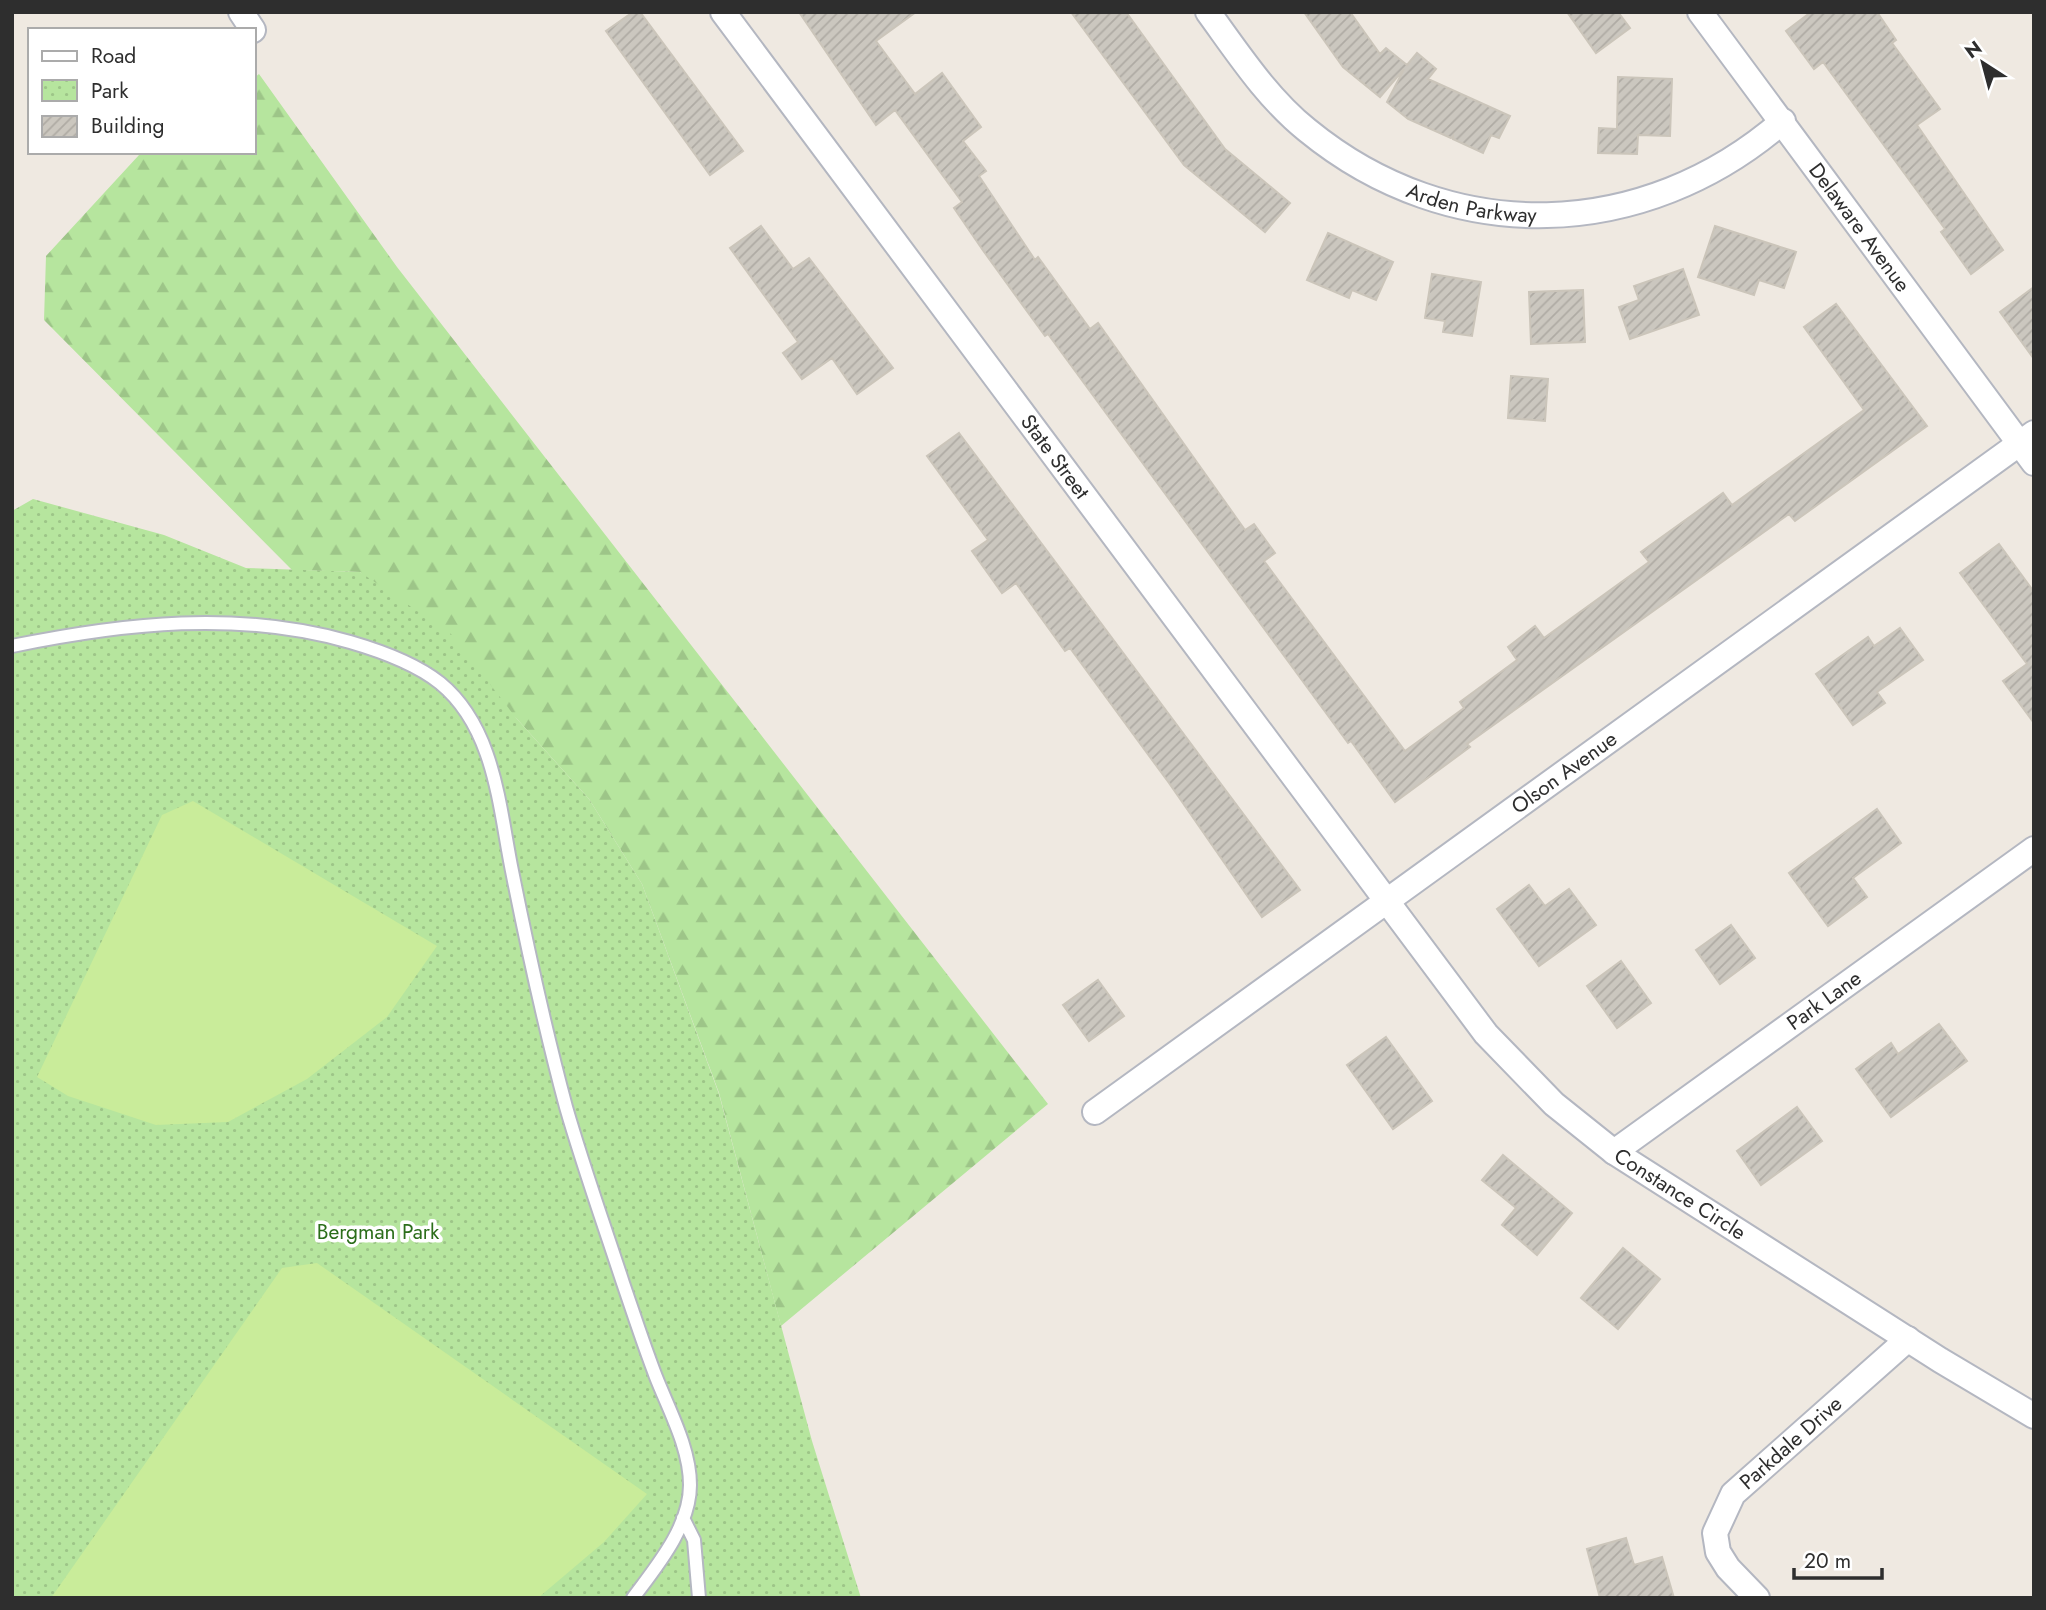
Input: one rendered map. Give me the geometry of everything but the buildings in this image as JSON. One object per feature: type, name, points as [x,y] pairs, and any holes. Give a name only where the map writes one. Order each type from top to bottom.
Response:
[{"type":"street","points":[[241,12],[253,28]]},
{"type":"street","name":"State Street","points":[[723,12],[1389,901]]},
{"type":"street","name":"Arden Parkway","points":[[1208,12],[1271,94],[1305,129],[1374,175],[1424,197],[1471,211],[1519,217],[1576,215],[1670,191],[1714,171],[1758,143],[1783,121]]},
{"type":"street","name":"Delaware Avenue","points":[[1700,12],[2026,438],[2034,463]]},
{"type":"street","name":"Olson Avenue","points":[[1095,1112],[2026,438]]},
{"type":"street","name":"Park Lane","points":[[1614,1152],[2034,849]]},
{"type":"street","name":"Constance Circle","points":[[1389,901],[1486,1034],[1554,1104],[1614,1152],[2034,1416]]},
{"type":"street","name":"Parkdale Drive","points":[[1757,1598],[1727,1568],[1718,1552],[1715,1534],[1733,1494],[1908,1339]]},
{"type":"lane","points":[[12,646],[104,628],[156,624],[203,621],[284,628],[373,649],[416,667],[442,684],[470,719],[484,742],[494,779],[537,990],[567,1109],[642,1340],[681,1443],[690,1486],[683,1518],[663,1557],[633,1598]]},
{"type":"lane","points":[[683,1518],[694,1540],[699,1598]]},
{"type":"green space","points":[[259,74],[397,267],[1048,1104],[781,1326],[719,1093],[642,884],[589,799],[517,719],[360,572],[292,570],[44,320],[46,256],[139,155],[256,154],[256,76]]},
{"type":"green space","name":"Bergman Park","points":[[33,499],[164,535],[246,568],[360,572],[451,634],[517,719],[589,799],[642,884],[719,1094],[812,1441],[861,1598],[12,1598],[12,511]]},
{"type":"green space","points":[[193,801],[437,946],[387,1017],[307,1079],[228,1122],[156,1125],[68,1096],[37,1077],[162,815]]},
{"type":"green space","points":[[317,1263],[647,1494],[604,1542],[538,1598],[51,1598],[282,1268]]}]
